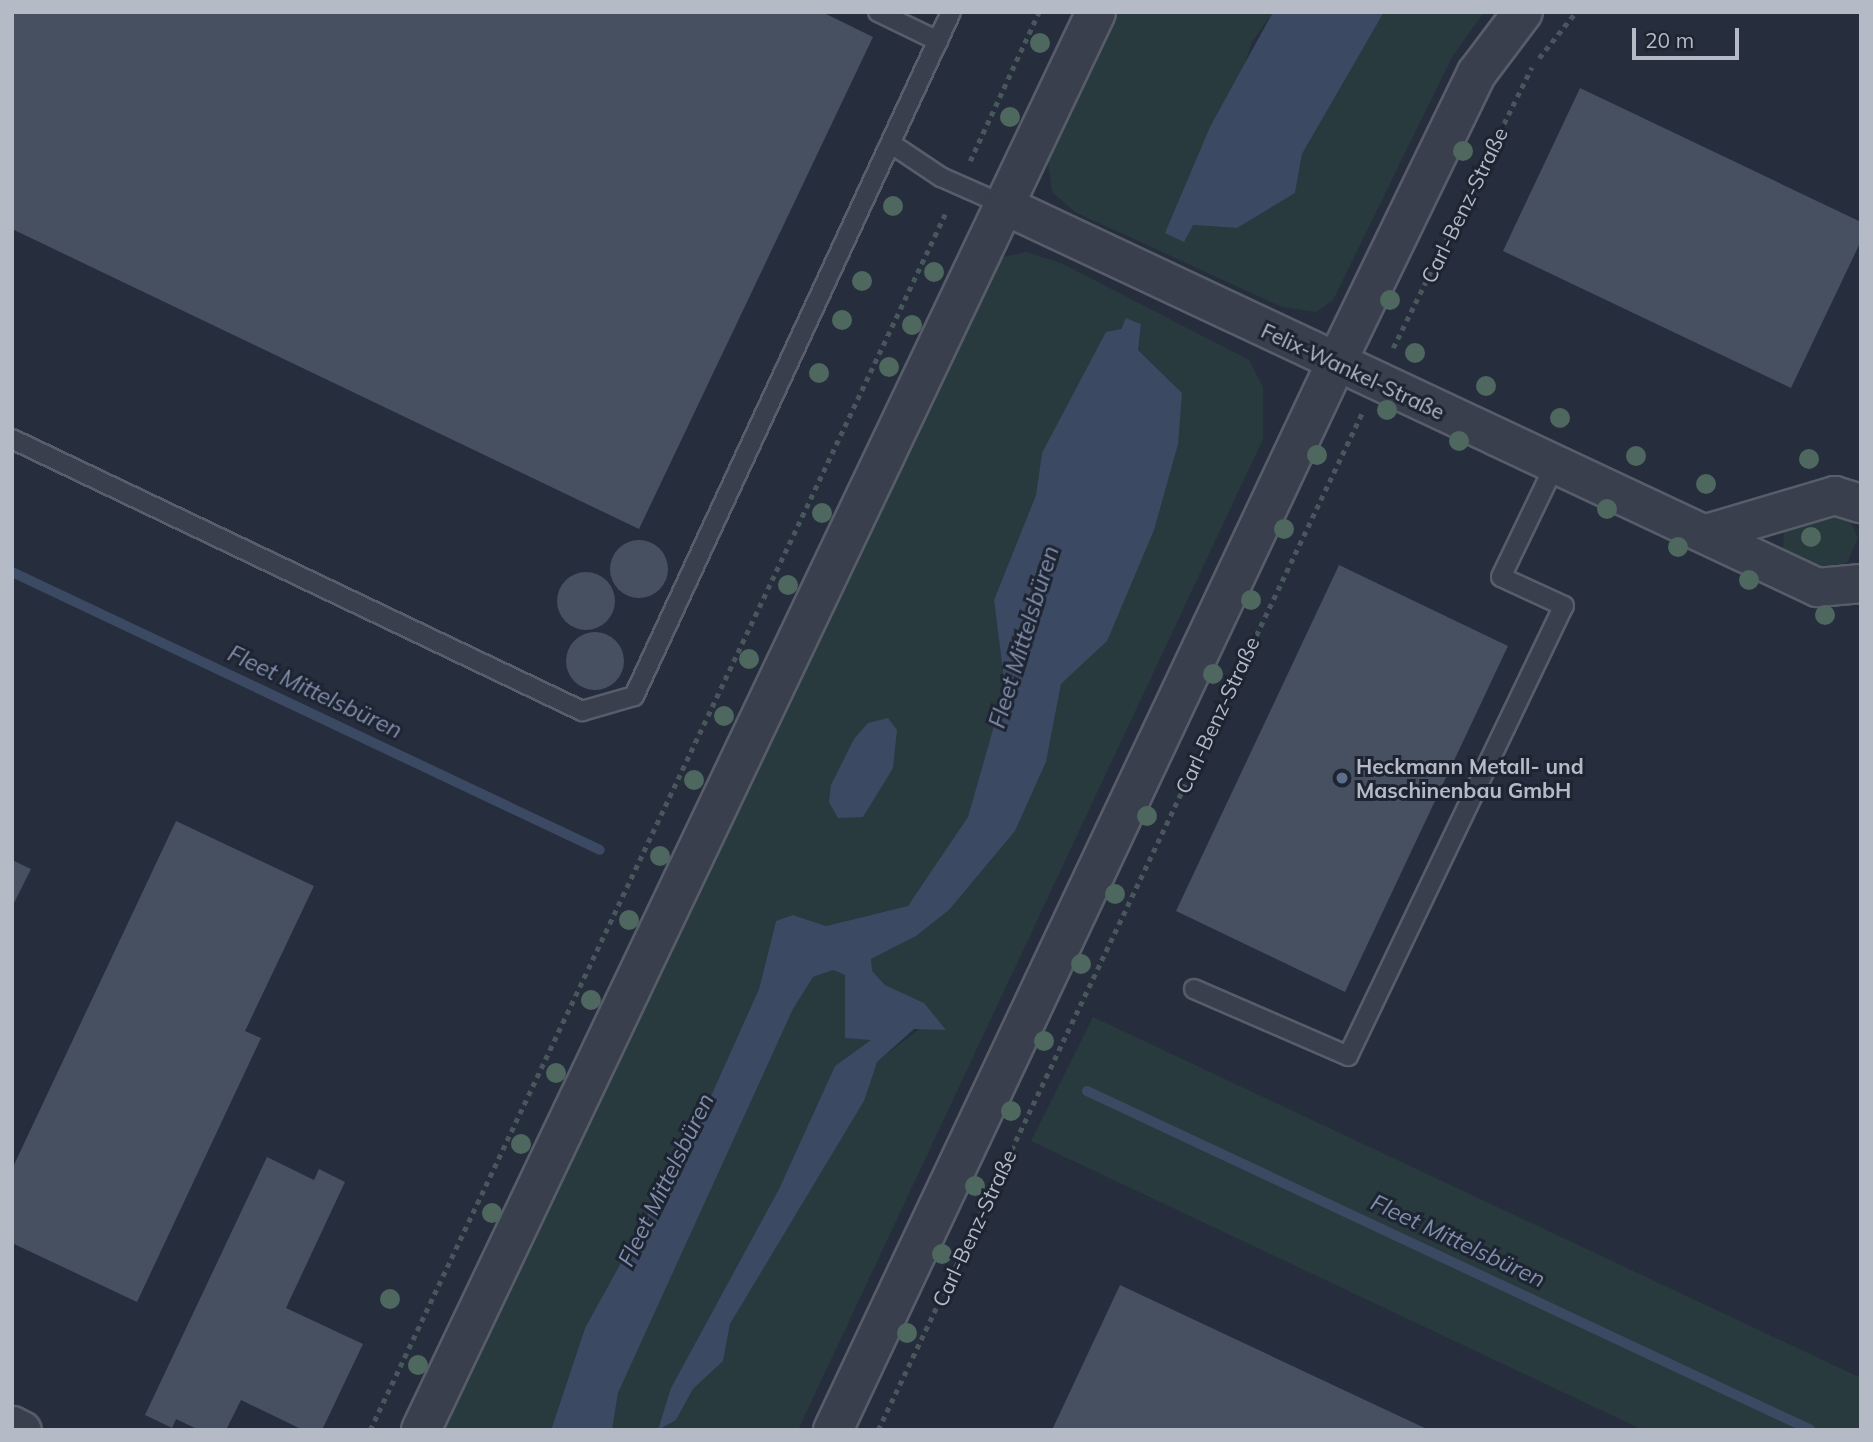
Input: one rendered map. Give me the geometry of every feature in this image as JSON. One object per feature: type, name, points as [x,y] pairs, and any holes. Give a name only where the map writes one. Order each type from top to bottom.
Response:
[{"type":"street","points":[[421,1430],[1002,204],[1096,12]]},
{"type":"street","name":"Carl-Benz-Straße","points":[[833,1430],[1336,363],[1477,73],[1523,12]]},
{"type":"street","name":"Felix-Wankel-Straße","points":[[1002,204],[1817,587],[1861,583]]},
{"type":"street","points":[[1706,533],[1818,498],[1834,495],[1861,503]]},
{"type":"street","points":[[12,1425],[22,1430]]},
{"type":"lane","points":[[878,12],[938,41]]},
{"type":"lane","points":[[12,439],[582,710],[634,696],[893,145],[951,12]]},
{"type":"lane","points":[[893,145],[959,185],[1002,204]]},
{"type":"lane","points":[[1194,989],[1348,1056],[1564,606],[1501,577],[1555,465]]},
{"type":"path","points":[[370,1430],[1039,12]]},
{"type":"path","name":"Carl-Benz-Straße","points":[[878,1430],[1376,382],[1531,68],[1576,12]]},
{"type":"shaded area","points":[[1116,12],[1273,12],[1252,42],[1193,225],[1237,228],[1295,193],[1302,154],[1384,12],[1484,12],[1452,57],[1333,300],[1316,312],[1282,307],[1075,212],[1052,192],[1048,160]]},
{"type":"shaded area","points":[[1026,252],[1061,263],[1249,360],[1263,387],[1263,439],[798,1430],[612,1430],[618,1393],[793,1009],[813,977],[833,970],[845,975],[845,1038],[873,1039],[835,1066],[779,1189],[671,1388],[676,1420],[693,1389],[723,1361],[730,1324],[864,1101],[876,1062],[925,1025],[924,1003],[885,985],[871,971],[871,959],[916,936],[949,910],[1015,831],[1046,762],[1061,684],[1107,641],[1182,393],[1138,350],[1141,324],[1127,318],[1042,453],[1036,495],[994,600],[1005,687],[968,817],[943,861],[908,906],[826,926],[794,915],[776,921],[759,989],[702,1116],[585,1328],[551,1430],[439,1430],[1000,258]]},
{"type":"shaded area","points":[[1835,513],[1850,521],[1858,538],[1847,563],[1820,567],[1783,549],[1784,528]]},
{"type":"shaded area","points":[[1093,1017],[1861,1378],[1861,1430],[1643,1430],[1031,1141]]},
{"type":"water","points":[[1273,12],[1384,12],[1302,154],[1295,193],[1237,228],[1193,225],[1184,242],[1165,233],[1210,127]]},
{"type":"water","points":[[1126,318],[1141,324],[1138,350],[1182,393],[1178,444],[1154,530],[1107,641],[1061,684],[1046,762],[1015,831],[949,910],[916,936],[871,959],[872,971],[885,985],[924,1003],[946,1030],[914,1029],[877,1062],[864,1101],[730,1324],[723,1361],[693,1389],[676,1420],[658,1430],[671,1388],[779,1189],[835,1066],[871,1040],[845,1038],[845,975],[833,970],[813,977],[793,1009],[618,1393],[612,1430],[551,1430],[585,1328],[702,1116],[759,989],[776,921],[793,915],[826,926],[908,906],[968,817],[1005,687],[994,600],[1036,495],[1042,453],[1106,332],[1121,329]]},
{"type":"water","points":[[888,718],[897,730],[893,768],[863,817],[838,818],[829,802],[831,785],[854,739],[868,723]]},
{"type":"building","points":[[12,12],[822,12],[873,37],[639,529],[12,229]]},
{"type":"building","points":[[1580,88],[1861,222],[1861,241],[1791,388],[1503,251]]},
{"type":"building","points":[[639,540],[660,548],[668,569],[660,590],[639,598],[618,590],[610,569],[618,548]]},
{"type":"building","name":"Heckmann Metall- und Maschinenbau GmbH","points":[[1339,565],[1508,646],[1345,992],[1176,911]]},
{"type":"building","points":[[586,572],[607,580],[615,601],[607,622],[586,630],[565,622],[557,601],[565,580]]},
{"type":"building","points":[[595,632],[616,640],[624,661],[616,682],[595,690],[574,682],[566,661],[574,640]]},
{"type":"building","points":[[176,821],[314,886],[245,1031],[261,1038],[137,1302],[12,1243],[12,1169]]},
{"type":"building","points":[[12,860],[31,869],[12,907]]},
{"type":"building","points":[[267,1157],[314,1180],[319,1169],[345,1182],[286,1308],[363,1344],[322,1430],[303,1430],[241,1400],[226,1430],[199,1430],[176,1419],[172,1428],[145,1415]]},
{"type":"building","points":[[1120,1285],[1429,1430],[1052,1430]]},
{"type":"waterway","name":"Fleet Mittelsbüren","points":[[12,572],[600,850]]},
{"type":"waterway","name":"Fleet Mittelsbüren","points":[[1087,1091],[1811,1430]]},
{"type":"place","name":"Heckmann Metall- und Maschinenbau GmbH","points":[[1342,778]]}]
